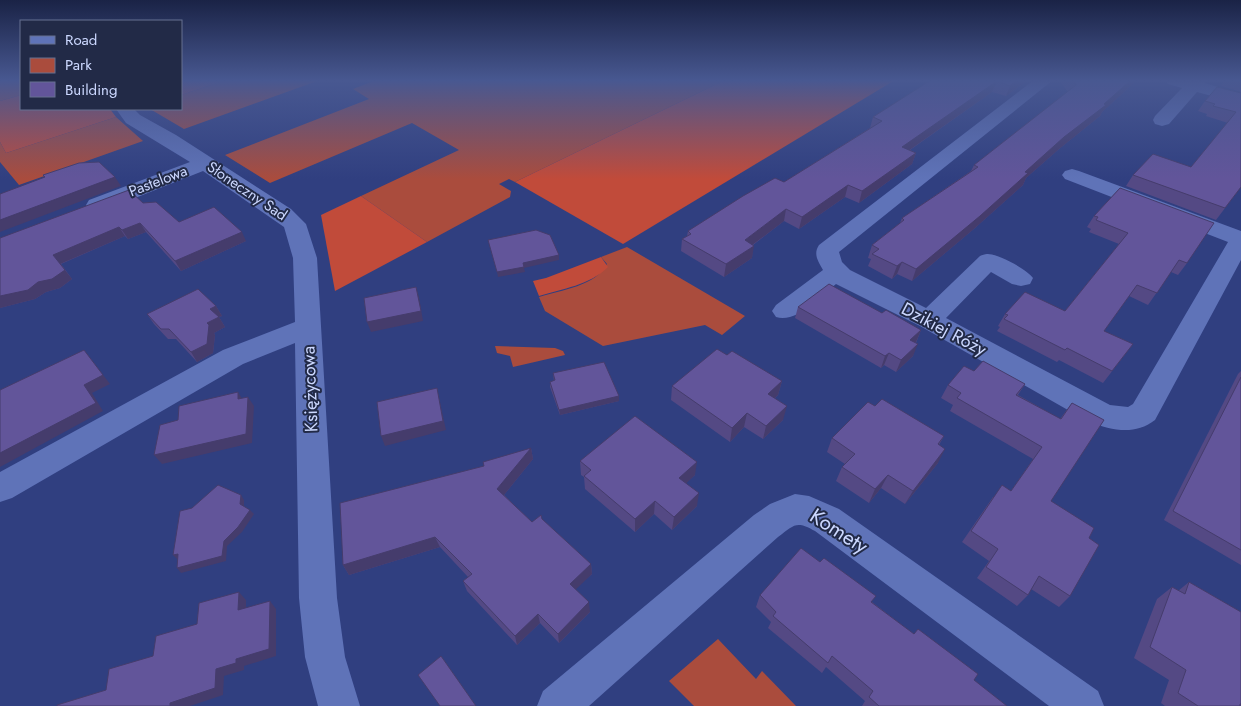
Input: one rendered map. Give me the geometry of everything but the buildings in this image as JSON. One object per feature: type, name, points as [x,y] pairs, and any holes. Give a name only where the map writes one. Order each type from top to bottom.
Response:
[{"type":"street","name":"Słoneczny Sad","points":[[128,113],[133,119],[169,139],[283,214],[295,224],[305,258],[308,327]]},
{"type":"street","points":[[785,311],[837,270],[827,257],[827,250],[1003,113]]},
{"type":"street","points":[[1162,120],[1168,113]]},
{"type":"street","name":"Pastelowa","points":[[80,211],[205,163]]},
{"type":"street","points":[[1072,175],[1241,239]]},
{"type":"street","name":"Dzikiej Róży","points":[[837,270],[842,276],[929,320],[1100,414],[1114,419],[1128,420],[1138,417],[1144,412],[1241,239]]},
{"type":"street","points":[[929,320],[988,261],[1021,278]]},
{"type":"street","name":"Księżycowa","points":[[0,488],[233,357],[308,327],[318,598],[325,657],[340,706]]},
{"type":"street","name":"Komety","points":[[558,706],[766,526],[787,511],[803,508],[809,509],[827,520],[1083,706]]},
{"type":"green space","points":[[157,113],[229,113],[184,129]]},
{"type":"green space","points":[[333,113],[657,113],[515,182],[509,179],[499,184],[511,191],[510,197],[427,242],[361,196],[459,150],[412,123],[270,183],[225,155]]},
{"type":"green space","points":[[116,117],[143,141],[19,185],[0,162],[0,142],[6,153]]},
{"type":"green space","points":[[627,247],[745,316],[722,335],[705,325],[603,346],[545,311],[539,297],[577,286],[595,277],[607,264],[601,257]]},
{"type":"green space","points":[[495,346],[555,348],[563,351],[565,355],[513,367],[510,356],[497,353]]},
{"type":"green space","points":[[718,639],[756,679],[762,671],[796,706],[694,706],[669,681]]},
{"type":"shaded area","points":[[0,113],[113,113],[116,117],[6,153],[0,142]]},
{"type":"shaded area","points":[[657,113],[840,113],[623,244],[515,182]]},
{"type":"shaded area","points":[[361,196],[427,242],[335,291],[321,215]]},
{"type":"shaded area","points":[[601,257],[608,267],[601,273],[575,286],[539,296],[533,281]]}]
